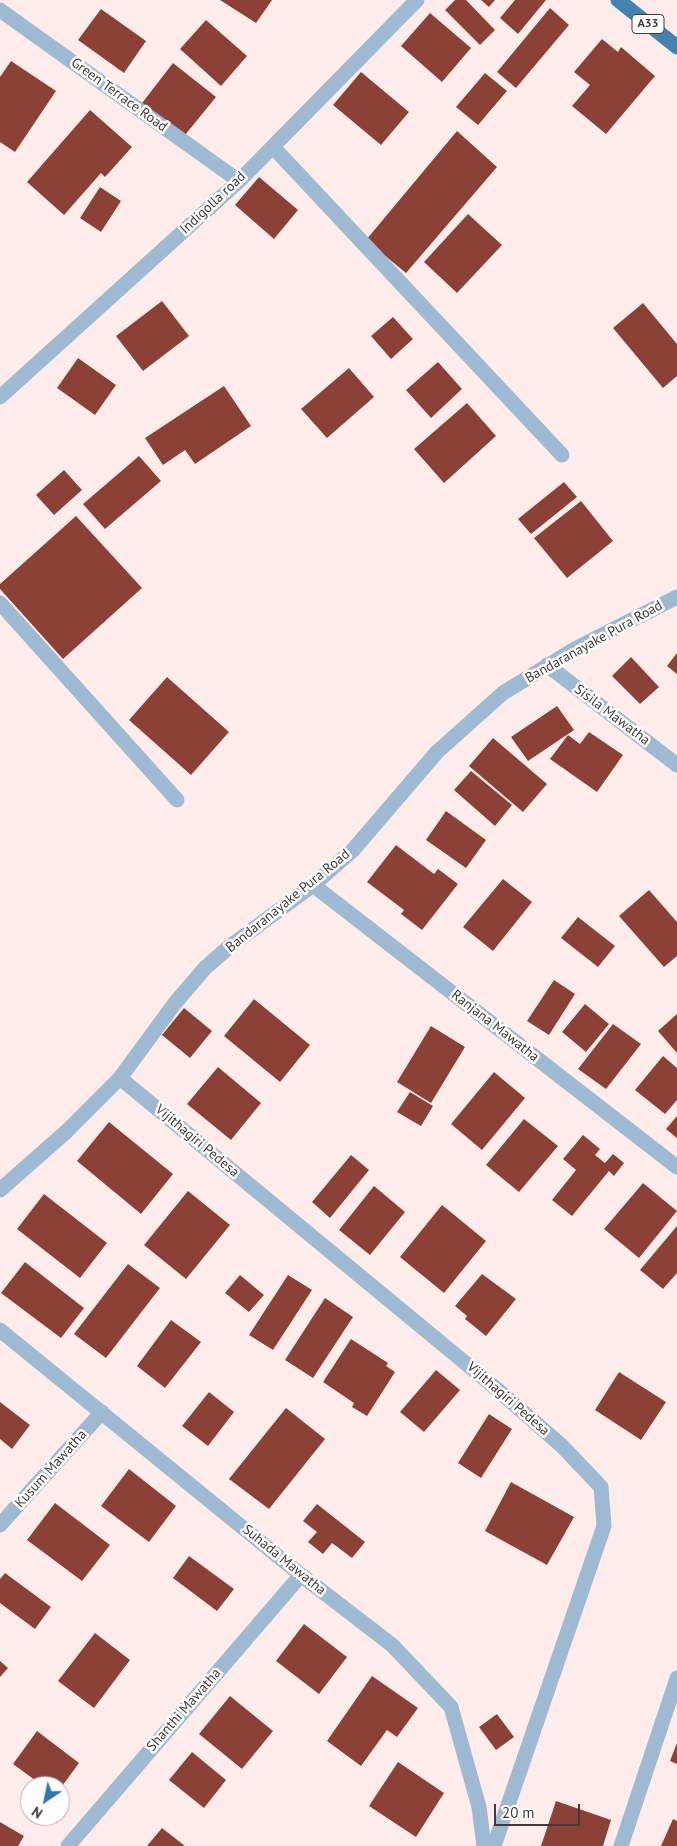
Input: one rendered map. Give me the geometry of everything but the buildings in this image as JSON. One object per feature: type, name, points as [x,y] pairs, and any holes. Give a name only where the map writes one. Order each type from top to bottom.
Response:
[{"type":"highway","name":"A33","points":[[618,0],[677,47]]},
{"type":"street","name":"Indigolla road","points":[[0,397],[239,181],[417,0]]},
{"type":"street","name":"Green Terrace Road","points":[[0,10],[239,181]]},
{"type":"street","points":[[273,147],[562,455]]},
{"type":"street","name":"Bandaranayake Pura Road","points":[[0,1190],[67,1130],[120,1078],[175,1003],[205,968],[229,947],[313,885],[353,850],[436,752],[503,693],[547,666],[677,597]]},
{"type":"street","points":[[0,603],[177,800]]},
{"type":"street","name":"Sisila Mawatha","points":[[547,666],[677,765]]},
{"type":"street","name":"Ranjana Mawatha","points":[[313,885],[677,1167]]},
{"type":"street","name":"Vijithagiri Pedesa","points":[[120,1078],[492,1385],[562,1446],[600,1488],[604,1526],[494,1846]]},
{"type":"street","name":"Suhada Mawatha","points":[[0,1330],[301,1575],[392,1645],[451,1708],[479,1807],[484,1846]]},
{"type":"street","name":"Kusum Mawatha","points":[[0,1525],[102,1412]]},
{"type":"street","name":"Shanthi Mawatha","points":[[68,1846],[301,1575]]},
{"type":"street","points":[[621,1846],[674,1693],[677,1678]]}]
